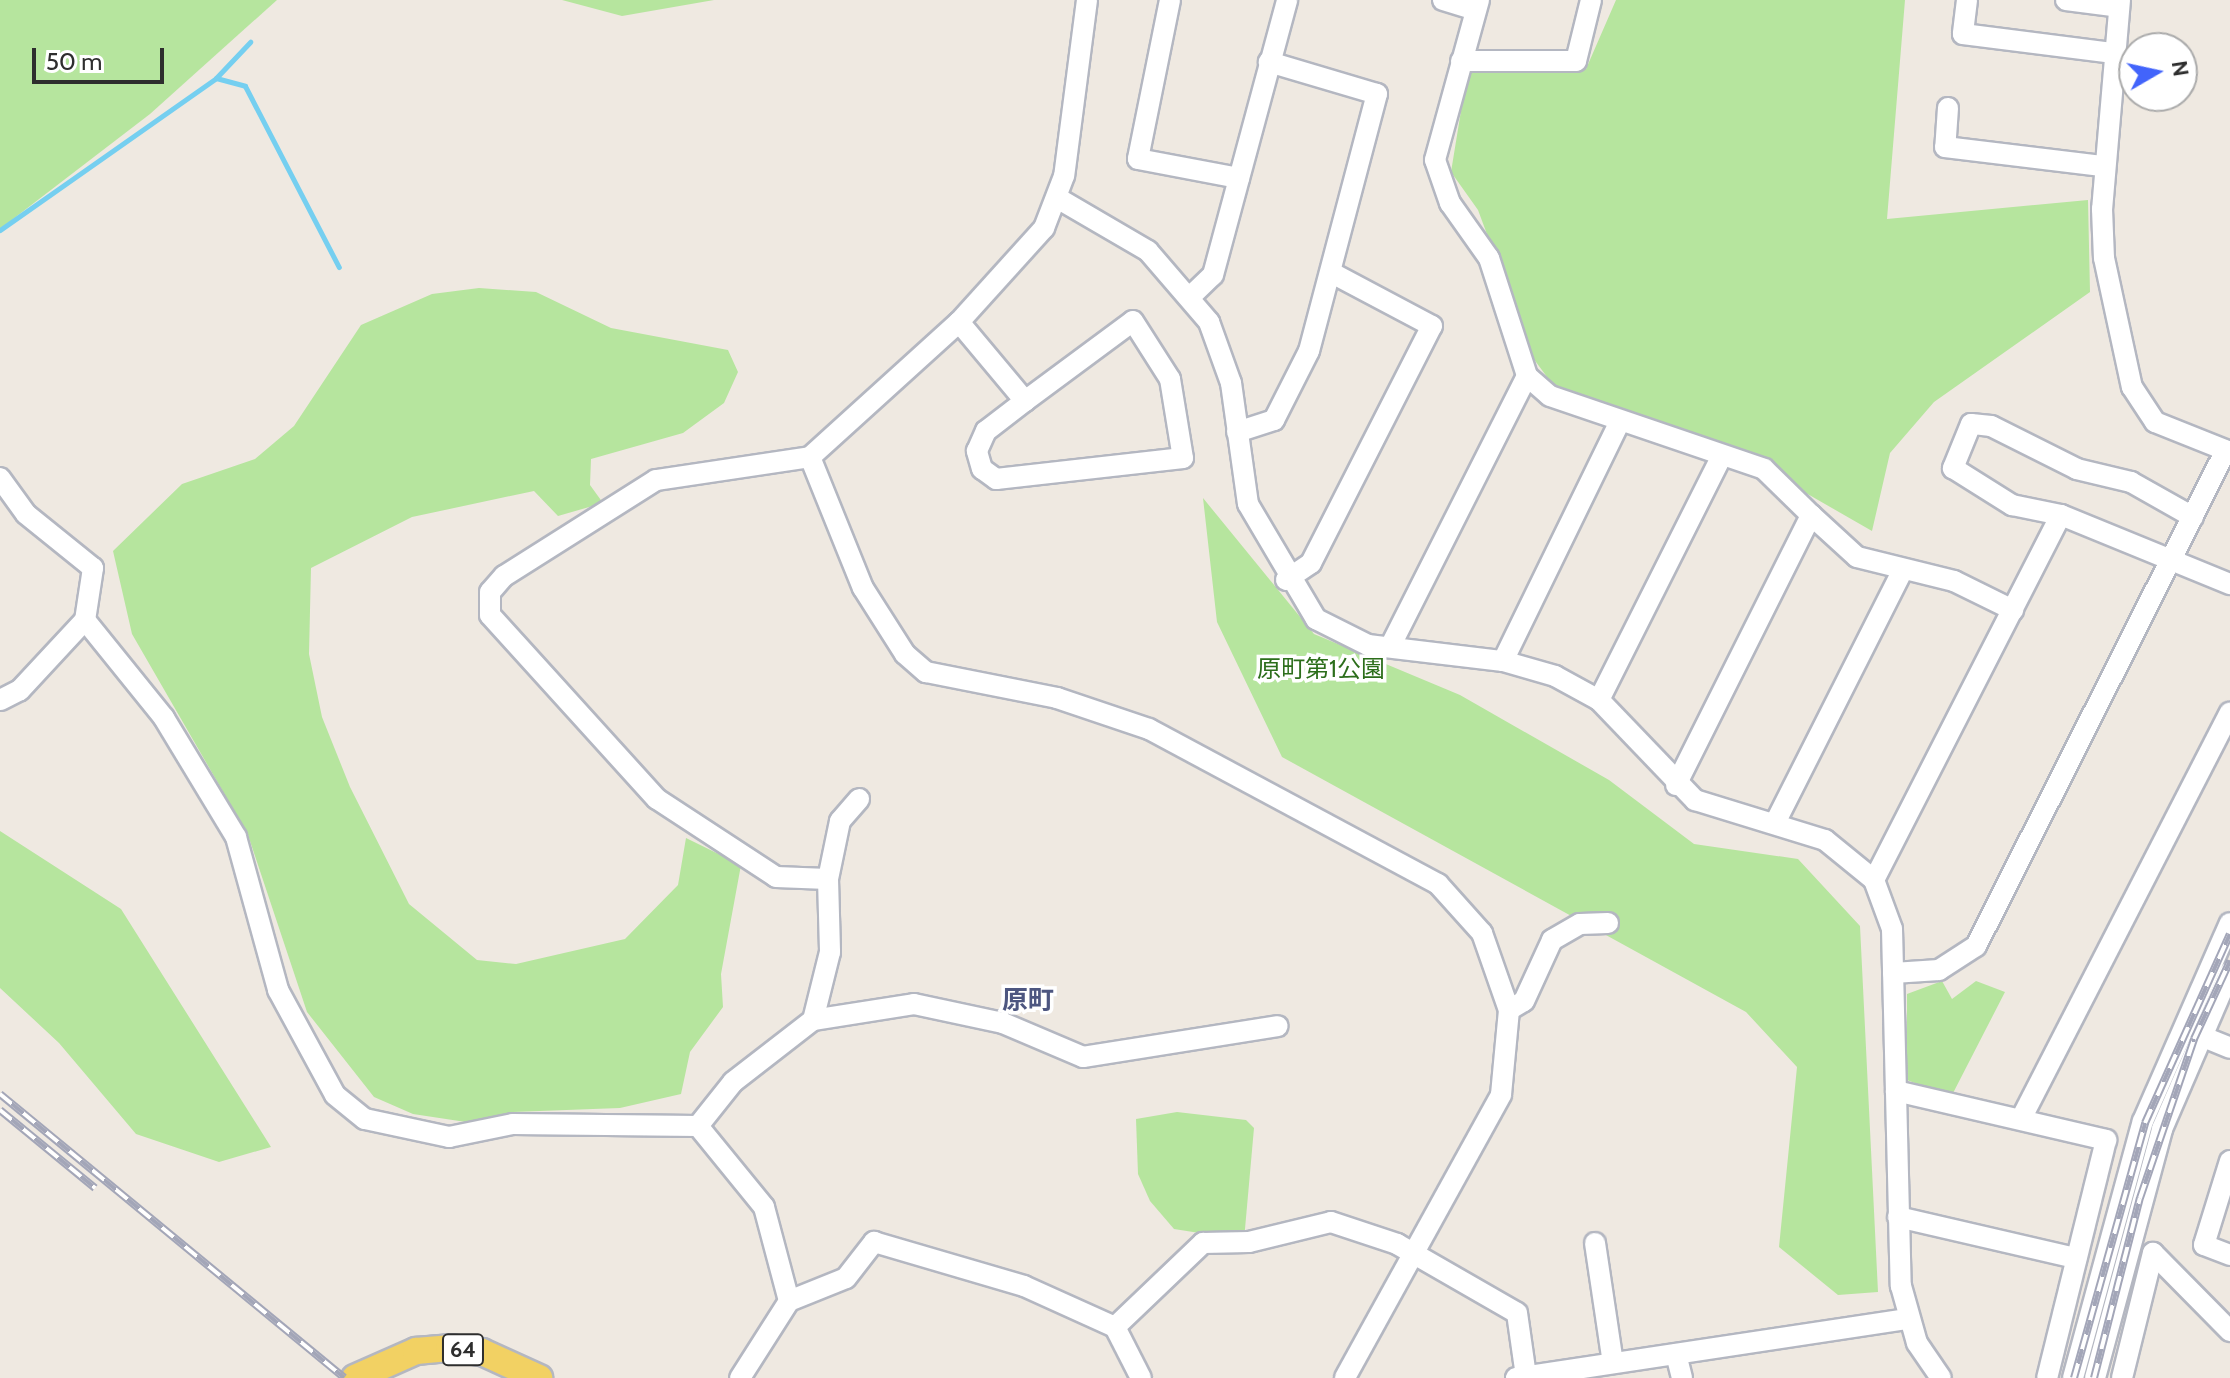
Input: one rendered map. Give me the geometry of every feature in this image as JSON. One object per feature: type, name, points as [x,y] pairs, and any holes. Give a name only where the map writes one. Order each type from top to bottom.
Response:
[{"type":"main road","name":"64","points":[[355,1378],[383,1362],[449,1348],[482,1352],[539,1378]]},
{"type":"street","points":[[828,879],[776,877],[657,799],[505,640],[490,615],[490,592],[504,576],[656,480],[810,457],[959,322],[1029,251],[1059,199],[1087,0]]},
{"type":"street","points":[[1170,0],[1138,159],[1239,178]]},
{"type":"street","points":[[1192,295],[1213,275],[1287,0]]},
{"type":"street","points":[[1443,0],[1477,5],[1435,160],[1450,203],[1489,258],[1527,376],[1550,396],[1764,469],[1857,557],[1954,581],[2013,610]]},
{"type":"street","points":[[1461,61],[1576,61],[1591,0]]},
{"type":"street","points":[[1967,0],[1963,34],[2114,53]]},
{"type":"street","points":[[1893,973],[1939,970],[1976,946],[2228,451],[2155,422],[2140,407],[2104,258],[2102,166],[2120,3],[2066,0]]},
{"type":"street","points":[[1237,432],[1274,420],[1309,351],[1377,94],[1269,62]]},
{"type":"street","points":[[1948,108],[1945,147],[2102,166]]},
{"type":"street","points":[[1059,199],[1148,251],[1192,295],[1231,383],[1248,504],[1286,580],[1316,619],[1368,645],[1503,661],[1555,676],[1599,700],[1676,785],[1716,809],[1775,823],[1845,851],[1874,880],[1892,929],[1898,1217],[1908,1319],[1941,1378]]},
{"type":"street","points":[[1286,580],[1311,563],[1432,326],[1330,272]]},
{"type":"street","points":[[1133,321],[1170,379],[1183,458],[996,479],[982,469],[977,451],[986,431],[1025,401],[1133,321]]},
{"type":"street","points":[[959,322],[1025,401]]},
{"type":"street","points":[[1390,647],[1527,376]]},
{"type":"street","points":[[1503,661],[1620,421]]},
{"type":"street","points":[[2193,517],[2131,482],[2077,469],[1991,426],[1971,424],[1953,468],[2012,505],[2061,515],[2230,584]]},
{"type":"street","points":[[1599,700],[1722,455]]},
{"type":"street","points":[[810,457],[863,588],[905,654],[926,672],[1057,698],[1149,729],[1438,884],[1482,933],[1509,1010],[1501,1095],[1345,1378]]},
{"type":"street","points":[[0,478],[26,514],[93,568],[85,620],[20,690],[0,700]]},
{"type":"street","points":[[1676,785],[1811,515]]},
{"type":"street","points":[[1874,880],[2061,515]]},
{"type":"street","points":[[1775,823],[1903,570]]},
{"type":"street","points":[[85,620],[164,718],[236,837],[278,990],[335,1095],[365,1119],[449,1137],[513,1124],[698,1126]]},
{"type":"street","points":[[2021,1119],[2230,713]]},
{"type":"street","points":[[813,1020],[830,952],[828,879],[840,821],[859,799]]},
{"type":"street","points":[[1509,1010],[1524,1001],[1552,940],[1580,924],[1608,923]]},
{"type":"street","points":[[2073,1378],[2143,1121],[2230,923]]},
{"type":"street","points":[[2095,1378],[2162,1129],[2230,972]]},
{"type":"street","points":[[698,1126],[733,1082],[813,1020],[914,1004],[1003,1023],[1083,1057],[1278,1026]]},
{"type":"street","points":[[2201,1036],[2230,1048]]},
{"type":"street","points":[[1896,1091],[2106,1140],[2047,1378]]},
{"type":"street","points":[[698,1126],[764,1207],[789,1301]]},
{"type":"street","points":[[2229,1171],[2204,1245],[2230,1255]]},
{"type":"street","points":[[1898,1217],[2076,1258]]},
{"type":"street","points":[[1115,1327],[1203,1243],[1249,1242],[1331,1222],[1412,1253],[1517,1313],[1521,1377],[1908,1319]]},
{"type":"street","points":[[740,1378],[789,1301],[846,1278],[874,1242],[1024,1286],[1115,1327],[1141,1378]]},
{"type":"street","points":[[1595,1243],[1613,1363]]},
{"type":"street","points":[[2122,1378],[2153,1253],[2230,1331]]},
{"type":"street","points":[[1676,1354],[1682,1378]]},
{"type":"green space","points":[[0,0],[277,0],[150,114],[0,229]]},
{"type":"green space","points":[[562,0],[714,0],[622,16]]},
{"type":"green space","points":[[1616,0],[1905,0],[1887,219],[2088,200],[2090,292],[1934,402],[1890,453],[1872,531],[1757,465],[1553,385],[1533,358],[1478,210],[1451,172],[1468,68],[1586,69]]},
{"type":"green space","points":[[479,288],[536,292],[611,328],[728,350],[738,372],[724,403],[683,433],[591,459],[590,485],[603,503],[558,516],[534,491],[412,517],[311,568],[309,654],[322,717],[350,787],[409,904],[477,960],[516,964],[625,939],[678,885],[686,838],[741,865],[721,974],[723,1007],[690,1052],[681,1094],[620,1108],[513,1112],[479,1124],[413,1114],[374,1097],[307,1012],[248,835],[132,634],[113,551],[182,484],[255,459],[294,426],[361,325],[432,294]]},
{"type":"green space","name":"原町第1公園","points":[[1203,498],[1314,634],[1460,695],[1609,780],[1694,844],[1798,859],[1860,926],[1878,1292],[1838,1295],[1779,1247],[1797,1067],[1746,1012],[1282,757],[1217,622]]},
{"type":"green space","points":[[0,831],[121,909],[271,1147],[219,1162],[136,1134],[59,1043],[0,988]]},
{"type":"green space","points":[[1942,981],[1952,999],[1976,981],[2005,992],[1951,1097],[1907,1080],[1907,994]]},
{"type":"green space","points":[[1177,1112],[1246,1120],[1254,1128],[1244,1240],[1174,1229],[1150,1201],[1138,1174],[1136,1119]]},
{"type":"waterway","points":[[0,230],[216,78],[250,42]]},
{"type":"waterway","points":[[216,78],[245,86],[339,267]]},
{"type":"railway","points":[[2074,1378],[2145,1123],[2230,934]]},
{"type":"railway","points":[[2094,1378],[2140,1198],[2194,1039],[2230,961]]},
{"type":"railway","points":[[0,1094],[344,1378]]},
{"type":"railway","points":[[0,1110],[95,1188]]},
{"type":"district","name":"原町","points":[[1028,1001]]}]
